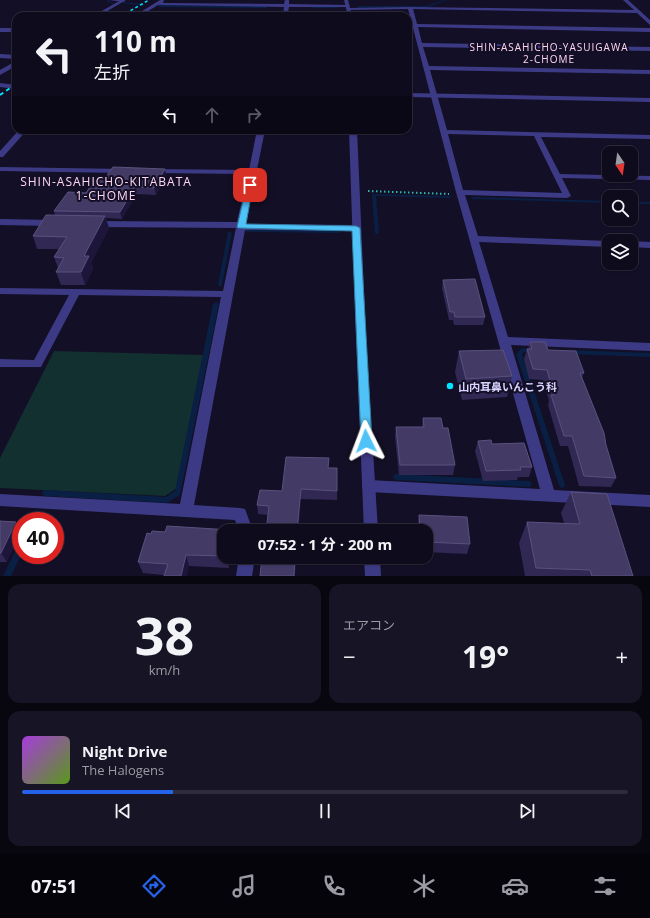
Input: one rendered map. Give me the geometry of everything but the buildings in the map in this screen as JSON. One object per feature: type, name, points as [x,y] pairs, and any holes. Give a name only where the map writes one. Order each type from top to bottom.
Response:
[{"type":"street","points":[[111,0],[124,0]]},
{"type":"street","points":[[102,12],[124,0]]},
{"type":"street","points":[[143,12],[164,0]]},
{"type":"street","points":[[625,0],[650,23]]},
{"type":"street","points":[[157,4],[287,3],[410,8],[510,7],[639,12]]},
{"type":"street","points":[[410,8],[411,12]]},
{"type":"street","points":[[412,15],[460,194],[549,495]]},
{"type":"street","points":[[415,25],[650,30]]},
{"type":"street","points":[[0,30],[12,30]]},
{"type":"street","points":[[420,45],[650,49]]},
{"type":"street","points":[[0,56],[12,57]]},
{"type":"street","points":[[0,73],[12,66]]},
{"type":"street","points":[[426,68],[650,72]]},
{"type":"street","points":[[0,85],[12,86]]},
{"type":"street","points":[[412,95],[650,100]]},
{"type":"street","points":[[443,132],[650,137]]},
{"type":"street","points":[[0,155],[19,134]]},
{"type":"street","points":[[186,511],[227,294],[260,134]]},
{"type":"street","points":[[353,134],[356,228],[371,524]]},
{"type":"street","points":[[460,194],[567,196],[536,134]]},
{"type":"street","points":[[0,169],[252,172]]},
{"type":"street","points":[[557,176],[650,178]]},
{"type":"street","points":[[0,222],[62,223]]},
{"type":"street","points":[[86,223],[356,228]]},
{"type":"street","points":[[474,239],[602,244]]},
{"type":"street","points":[[638,244],[650,245]]},
{"type":"street","points":[[0,291],[227,294]]},
{"type":"street","points":[[0,363],[37,364],[76,292]]},
{"type":"street","points":[[504,341],[650,347]]},
{"type":"street","points":[[369,486],[650,501]]},
{"type":"street","points":[[0,500],[240,514],[244,524]]},
{"type":"street","points":[[244,576],[246,564]]},
{"type":"street","points":[[372,564],[373,576]]},
{"type":"path","points":[[355,191],[460,194]]},
{"type":"green space","points":[[54,351],[203,355],[177,488],[165,496],[0,488],[0,458]]},
{"type":"waterway","points":[[109,0],[108,2],[113,3]]},
{"type":"waterway","points":[[358,7],[426,7],[446,0]]},
{"type":"waterway","points":[[122,3],[144,5]]},
{"type":"waterway","points":[[159,6],[266,7]]},
{"type":"waterway","points":[[313,7],[338,7]]},
{"type":"waterway","points":[[377,233],[374,195],[450,197]]},
{"type":"waterway","points":[[473,198],[602,202]]},
{"type":"waterway","points":[[638,203],[650,203]]},
{"type":"waterway","points":[[247,231],[339,232]]},
{"type":"waterway","points":[[220,285],[230,233]]},
{"type":"waterway","points":[[45,493],[167,500],[178,493],[216,304]]},
{"type":"waterway","points":[[531,350],[523,350],[519,354],[562,485]]},
{"type":"waterway","points":[[569,352],[650,355]]},
{"type":"waterway","points":[[396,477],[529,484]]},
{"type":"waterway","points":[[7,576],[13,564]]},
{"type":"railway","points":[[128,12],[149,0]]},
{"type":"railway","points":[[0,95],[12,87]]},
{"type":"place","name":"山内耳鼻いんこう科","points":[[450,386]]},
{"type":"district","name":"SHIN-ASAHICHO-YASUIGAWA 2-CHOME","points":[[549,52]]},
{"type":"district","name":"SHIN-ASAHICHO-KITABATA 1-CHOME","points":[[106,188]]},
{"type":"route","points":[[250,185],[241,227],[356,228],[366,441]]}]
